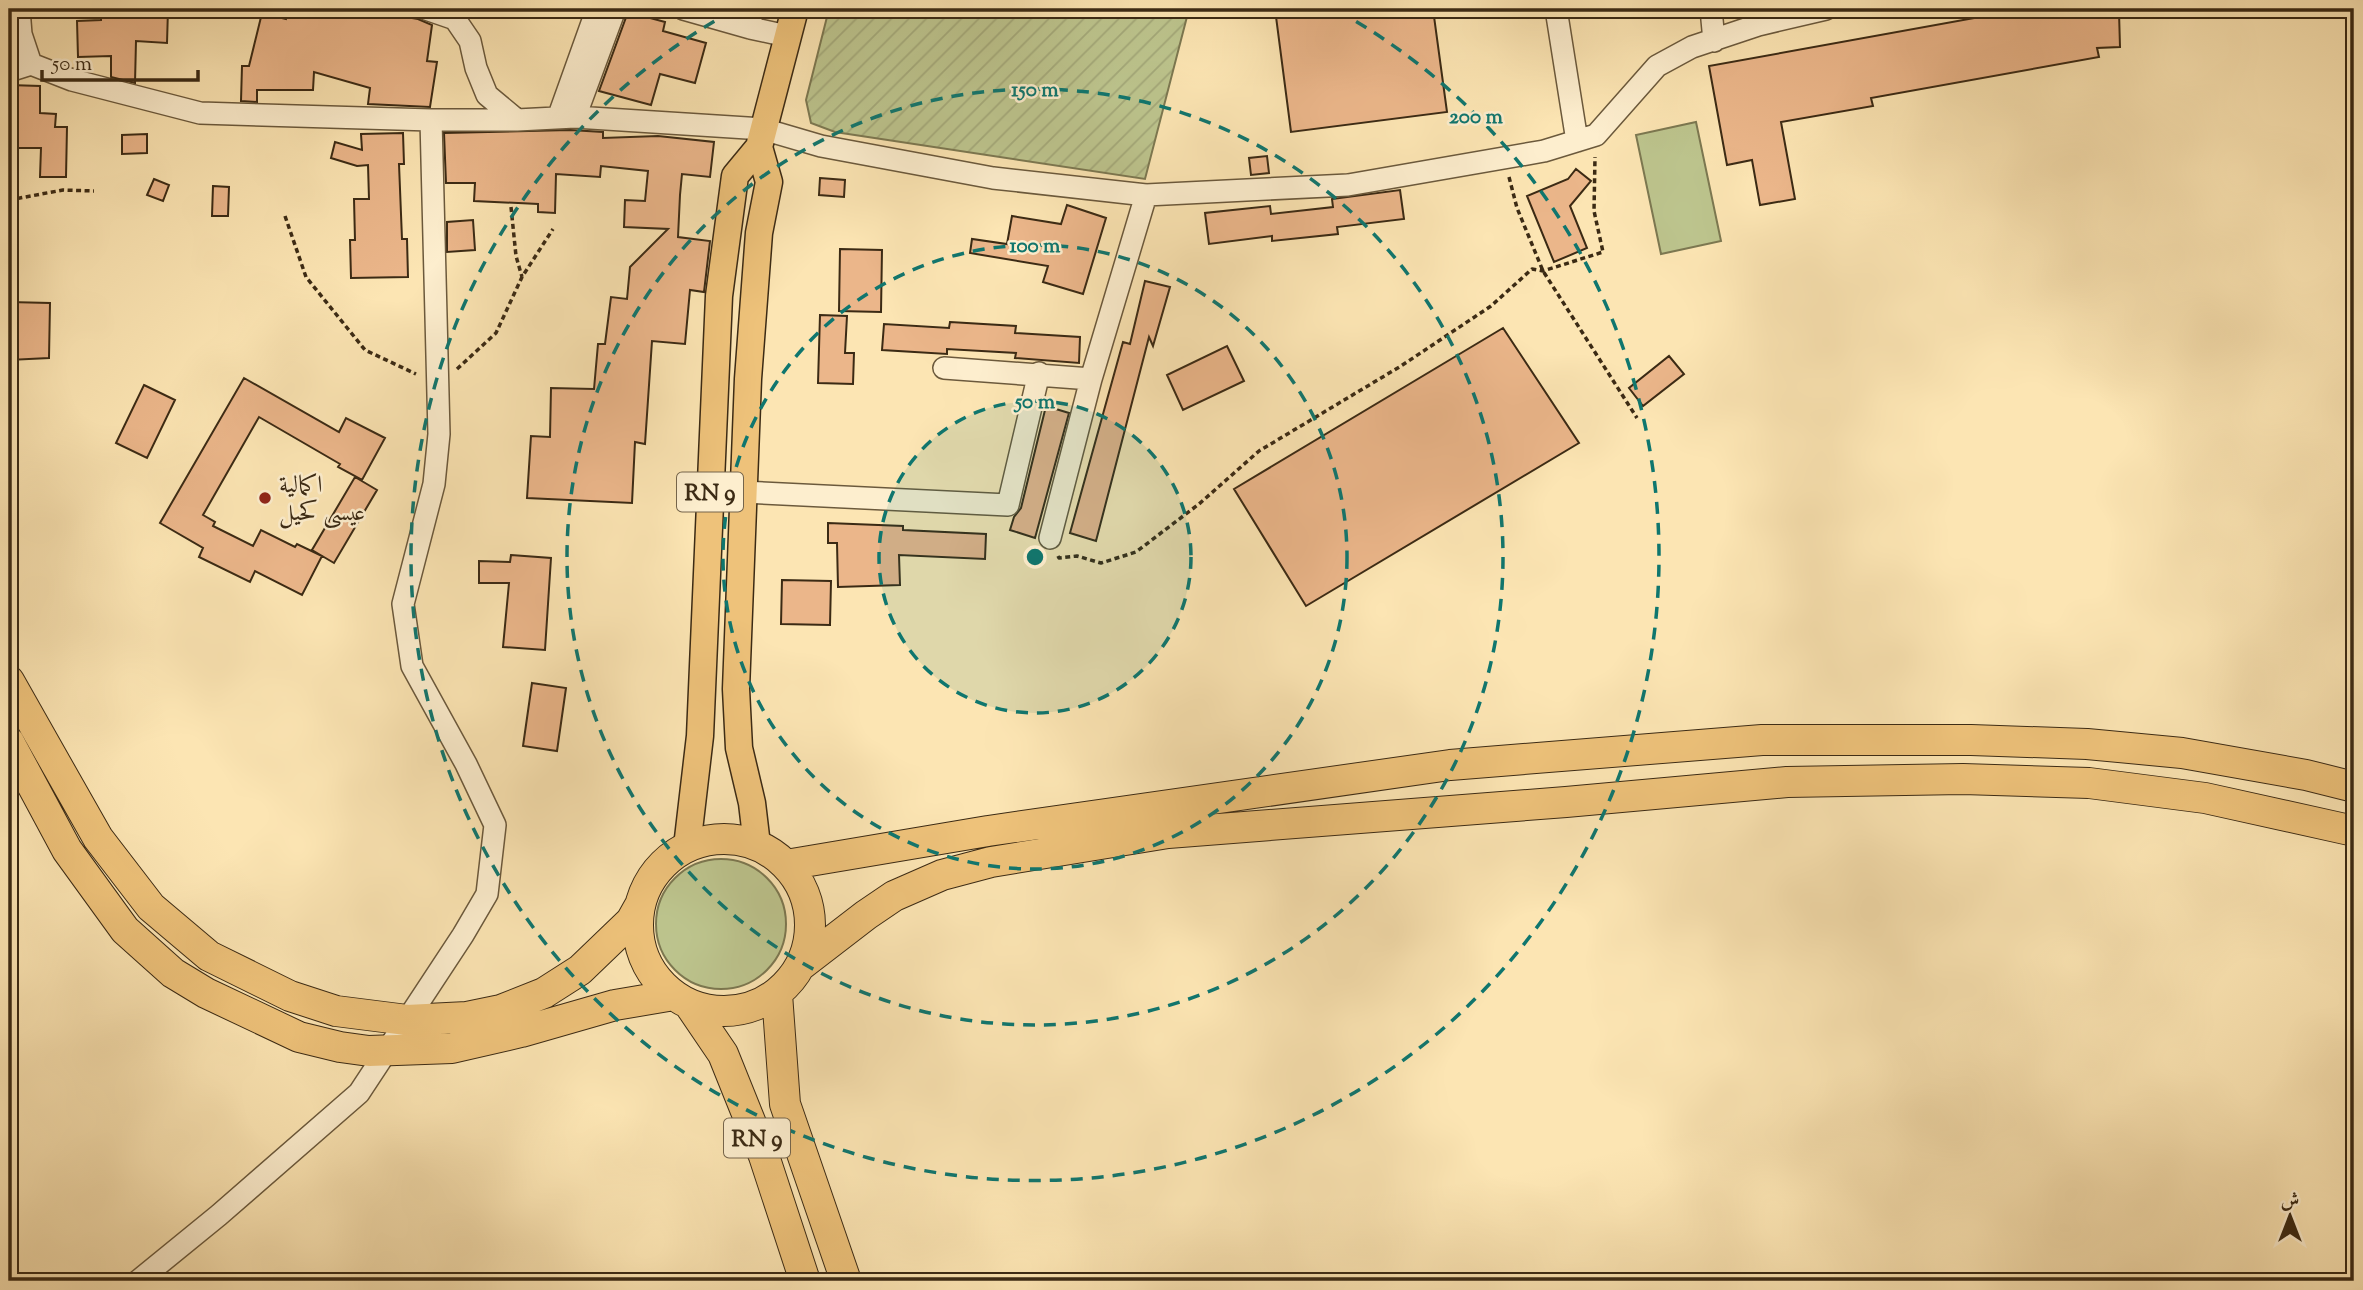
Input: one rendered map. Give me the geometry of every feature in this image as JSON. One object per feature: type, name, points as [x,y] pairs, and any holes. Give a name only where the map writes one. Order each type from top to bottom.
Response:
[{"type":"highway","points":[[9,681],[98,838],[151,907],[209,956],[290,996],[336,1011],[407,1020],[467,1017],[501,1010],[544,993],[580,970],[631,921],[640,905]]},
{"type":"highway","points":[[786,865],[988,831],[1450,765],[1762,740],[1971,740],[2087,744],[2182,753],[2306,775],[2354,787]]},
{"type":"highway","points":[[9,741],[67,850],[125,930],[173,973],[205,993],[299,1037],[340,1048],[385,1052],[452,1048],[521,1032],[615,1004],[681,1000]]},
{"type":"highway","points":[[801,965],[894,896],[942,876],[991,862],[1168,832],[1787,782],[1962,779],[2089,783],[2192,797],[2354,831]]},
{"type":"highway","name":"RN 9","points":[[681,1000],[706,1010],[725,1012],[743,1009],[777,994],[791,981],[801,965],[808,949],[811,931],[806,895],[786,865],[772,853],[740,840],[722,839],[704,841],[674,855],[657,871],[645,890],[640,905],[638,937],[642,954],[660,984],[681,1000],[723,1054],[764,1156],[805,1281]]},
{"type":"highway","name":"RN 9","points":[[777,994],[785,1104],[845,1281]]},
{"type":"main road","name":"RN 9","points":[[687,847],[700,736],[719,296],[735,176],[761,138],[795,9]]},
{"type":"main road","name":"RN 9","points":[[757,845],[752,803],[738,748],[736,689],[748,379],[757,257],[769,182],[761,138]]},
{"type":"street","points":[[19,9],[21,34],[31,64]]},
{"type":"street","points":[[426,9],[456,14],[471,41],[476,68],[487,95],[517,120]]},
{"type":"street","points":[[566,117],[597,9]]},
{"type":"street","points":[[566,117],[615,9]]},
{"type":"street","points":[[683,9],[751,19],[787,36]]},
{"type":"street","points":[[1556,9],[1586,138]]},
{"type":"street","points":[[1711,9],[1714,41]]},
{"type":"street","points":[[9,71],[31,64],[72,80],[201,113],[431,120],[566,117],[821,146],[993,178],[1146,195],[1348,186],[1544,151],[1586,138],[1657,66],[1692,47],[1714,41],[1758,17],[1826,9]]},
{"type":"street","points":[[138,1281],[219,1215],[359,1093],[487,894],[495,825],[466,764],[412,666],[403,604],[434,484],[439,434],[431,120]]},
{"type":"street","points":[[1050,538],[1091,379],[1146,195]]},
{"type":"street","points":[[944,368],[1039,373],[1091,379]]},
{"type":"street","points":[[743,492],[1008,505],[1039,373]]},
{"type":"path","points":[[1050,538],[1059,558],[1077,556],[1101,563],[1136,552],[1199,505],[1259,450],[1401,366],[1491,306],[1532,269],[1543,271],[1603,252],[1594,211],[1586,138]]},
{"type":"path","points":[[1505,158],[1517,208],[1543,271],[1637,418]]},
{"type":"path","points":[[9,200],[63,190],[94,191]]},
{"type":"path","points":[[511,207],[516,256],[522,277]]},
{"type":"path","points":[[285,216],[306,277],[365,351],[439,386],[496,333],[522,277],[553,229]]},
{"type":"green space","points":[[829,9],[1189,9],[1145,179],[835,132],[811,123],[806,100]]},
{"type":"green space","points":[[1696,122],[1721,241],[1661,254],[1636,135]]},
{"type":"green space","points":[[721,859],[746,864],[767,878],[781,899],[786,924],[781,949],[767,970],[746,984],[721,989],[696,984],[675,970],[661,949],[656,924],[661,899],[675,878],[696,864]]},
{"type":"building","points":[[101,9],[168,9],[167,43],[136,41],[135,83],[111,77],[111,56],[78,57],[77,21],[101,20]]},
{"type":"building","points":[[289,9],[359,9],[418,19],[432,25],[427,61],[437,62],[430,107],[368,104],[370,88],[314,72],[313,90],[257,90],[257,102],[241,101],[242,66],[249,66],[262,13],[286,19]]},
{"type":"building","points":[[1275,9],[1433,9],[1447,112],[1291,132]]},
{"type":"building","points":[[2024,9],[2098,9],[2099,12],[2119,12],[2120,47],[2097,48],[2099,57],[1871,98],[1873,106],[1781,122],[1795,199],[1760,205],[1752,160],[1727,165],[1709,66]]},
{"type":"building","points":[[628,12],[665,22],[663,31],[706,43],[695,83],[660,74],[651,105],[599,91]]},
{"type":"building","points":[[9,85],[40,86],[40,113],[56,114],[55,127],[67,127],[66,177],[40,177],[41,148],[9,148]]},
{"type":"building","points":[[570,130],[603,132],[603,138],[658,136],[714,142],[710,177],[682,174],[678,237],[710,241],[704,292],[690,290],[685,344],[652,341],[645,444],[635,442],[632,503],[527,498],[531,436],[550,437],[551,388],[594,389],[598,344],[605,344],[611,297],[627,299],[630,267],[668,229],[624,227],[625,200],[645,201],[648,171],[601,166],[600,177],[556,174],[555,213],[538,212],[538,204],[474,201],[475,183],[446,183],[444,133]]},
{"type":"building","points":[[403,133],[404,164],[399,164],[402,239],[407,239],[408,277],[351,278],[350,240],[355,240],[354,199],[369,199],[368,165],[357,166],[331,158],[335,142],[362,150],[361,134]]},
{"type":"building","points":[[147,134],[147,153],[122,154],[122,135]]},
{"type":"building","points":[[1267,156],[1269,173],[1251,175],[1249,158]]},
{"type":"building","points":[[1576,169],[1591,181],[1570,206],[1587,248],[1554,262],[1527,196],[1568,179]]},
{"type":"building","points":[[820,178],[845,180],[844,197],[819,195]]},
{"type":"building","points":[[154,179],[169,185],[163,201],[147,195]]},
{"type":"building","points":[[213,186],[229,187],[228,216],[212,216]]},
{"type":"building","points":[[1400,190],[1404,219],[1337,227],[1338,234],[1272,241],[1272,236],[1209,244],[1205,213],[1270,206],[1271,214],[1333,207],[1332,199]]},
{"type":"building","points":[[1067,205],[1106,218],[1083,294],[1043,282],[1048,266],[970,253],[972,239],[1007,244],[1012,216],[1061,224]]},
{"type":"building","points":[[473,220],[475,250],[447,252],[447,222]]},
{"type":"building","points":[[840,249],[882,250],[881,312],[839,311]]},
{"type":"building","points":[[1145,281],[1170,287],[1153,346],[1149,337],[1096,541],[1070,533],[1123,342],[1130,344]]},
{"type":"building","points":[[9,302],[50,303],[49,358],[9,360]]},
{"type":"building","points":[[820,315],[847,316],[845,353],[854,353],[853,384],[818,383]]},
{"type":"building","points":[[950,322],[1016,326],[1015,333],[1080,337],[1079,363],[1015,358],[1016,353],[947,349],[947,354],[882,350],[884,324],[949,328]]},
{"type":"building","points":[[1503,328],[1579,443],[1306,606],[1234,489]]},
{"type":"building","points":[[1227,346],[1244,381],[1183,410],[1167,375]]},
{"type":"building","points":[[1669,356],[1684,374],[1643,406],[1629,388]]},
{"type":"building","points":[[244,378],[339,432],[346,418],[385,438],[362,480],[338,467],[340,464],[259,417],[203,515],[215,522],[213,526],[253,546],[261,530],[295,547],[297,544],[322,556],[302,595],[255,571],[250,582],[199,557],[203,548],[160,523]]},
{"type":"building","points":[[144,385],[175,400],[147,458],[116,443]]},
{"type":"building","points":[[1046,406],[1069,413],[1035,538],[1010,530],[1014,517],[1021,508]]},
{"type":"building","points":[[355,477],[377,490],[334,563],[312,550]]},
{"type":"building","points":[[828,523],[903,526],[903,530],[986,534],[985,559],[899,555],[900,585],[838,587],[837,543],[828,543]]},
{"type":"building","points":[[511,555],[551,558],[545,650],[503,647],[509,583],[479,583],[479,561],[510,562]]},
{"type":"building","points":[[782,580],[831,581],[830,625],[781,624]]},
{"type":"building","points":[[532,683],[566,688],[557,751],[523,746]]},
{"type":"place","name":"اكمالية عيسى كحيل","points":[[265,498]]}]
